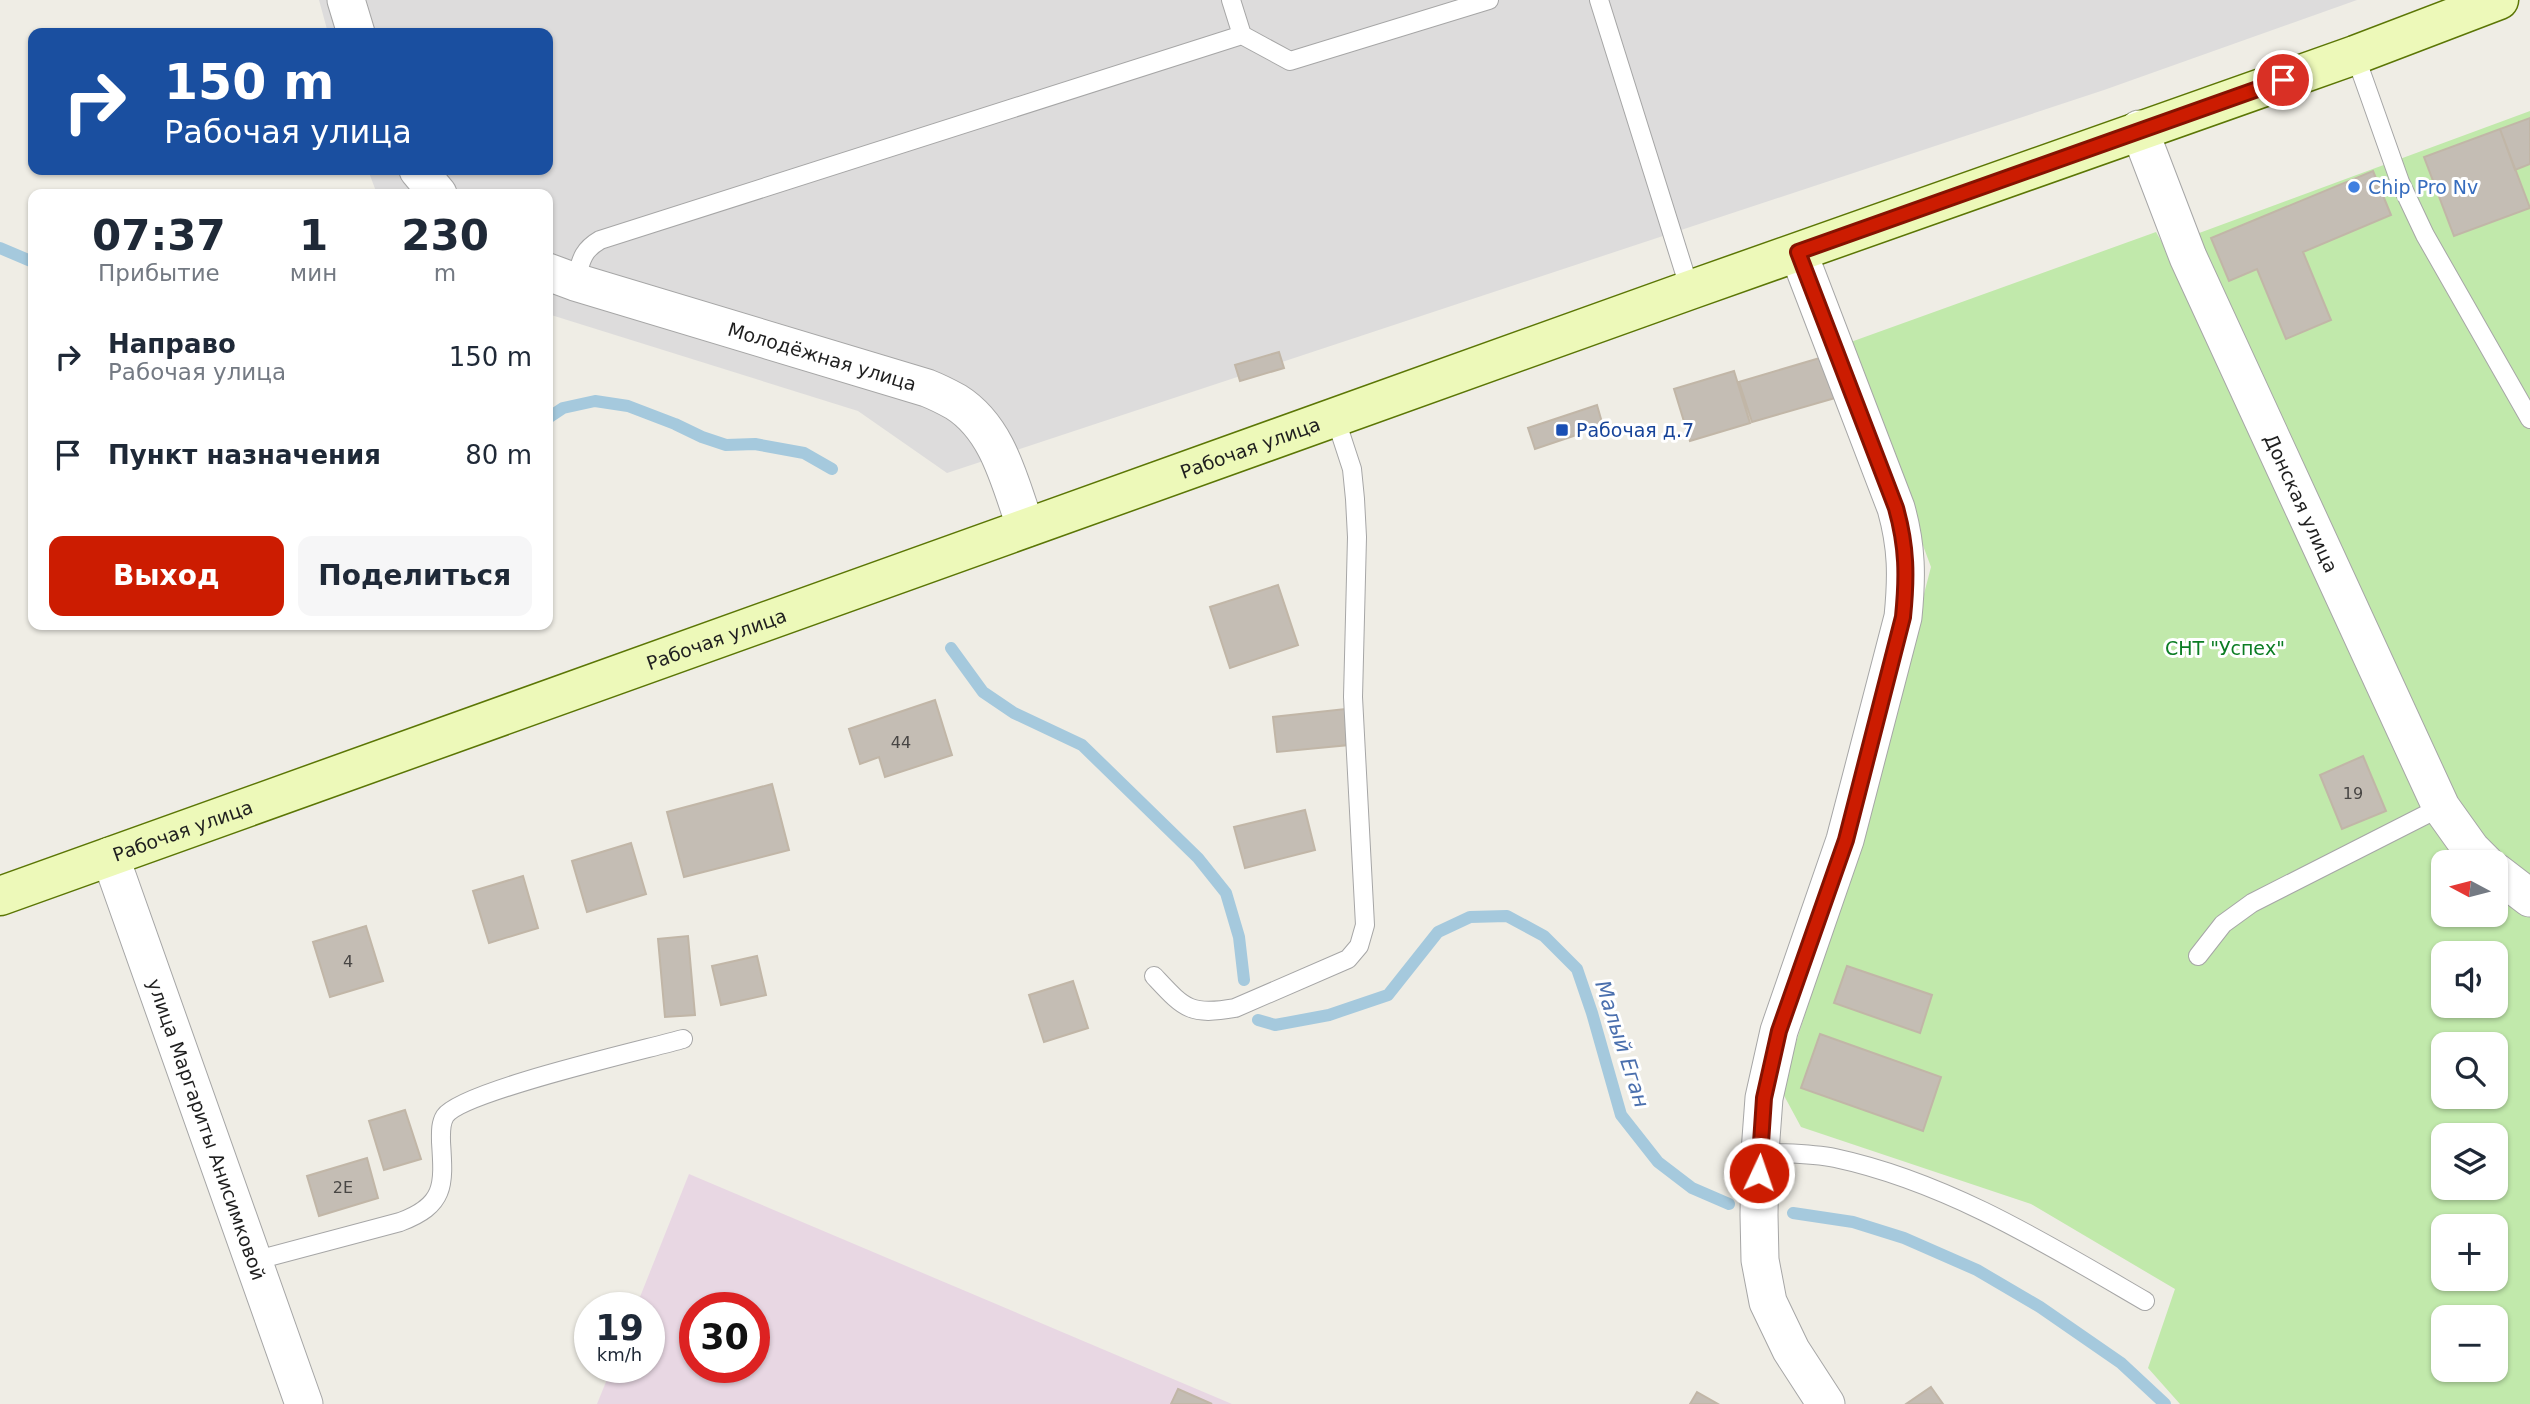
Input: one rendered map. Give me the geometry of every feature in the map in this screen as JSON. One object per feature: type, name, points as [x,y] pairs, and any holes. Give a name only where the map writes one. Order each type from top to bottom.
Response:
[{"type":"street","points":[[346,0],[354,28]]},
{"type":"street","name":"Рабочая улица","points":[[0,896],[1690,289],[2355,55],[2499,0]]},
{"type":"street","name":"Донская улица","points":[[2139,130],[2193,270],[2441,807],[2472,850]]},
{"type":"street","points":[[422,175],[434,189]]},
{"type":"street","points":[[1798,252],[1896,508],[1905,539],[1907,579],[1903,617],[1846,840],[1779,1031],[1764,1098],[1760,1152],[1760,1260],[1768,1302],[1791,1350],[1826,1404]]},
{"type":"street","name":"Молодёжная улица","points":[[561,277],[901,379],[957,402],[976,418],[993,442],[1026,528]]},
{"type":"street","name":"улица Маргариты Анисимковой","points":[[110,856],[304,1404]]},
{"type":"street","points":[[2508,881],[2530,898]]},
{"type":"lane","points":[[1231,0],[1242,35],[1290,61],[1489,0]]},
{"type":"lane","points":[[1599,0],[1690,289]]},
{"type":"lane","points":[[561,277],[583,255],[587,247],[600,240],[1242,35]]},
{"type":"lane","points":[[2355,55],[2400,182],[2425,235],[2530,419]]},
{"type":"lane","points":[[1154,976],[1181,1004],[1195,1010],[1215,1012],[1234,1008],[1348,959],[1359,946],[1365,925],[1353,698],[1356,512],[1352,469],[1335,417]]},
{"type":"lane","points":[[2198,956],[2223,924],[2252,903],[2441,807]]},
{"type":"lane","points":[[253,1261],[423,1214],[435,1200],[442,1182],[440,1130],[445,1116],[458,1105],[515,1084],[683,1039]]},
{"type":"lane","points":[[1760,1152],[1833,1158],[1887,1172],[1957,1200],[2031,1235],[2145,1301]]},
{"type":"shaded area","points":[[319,0],[2357,0],[2104,90],[947,473],[858,411],[553,316],[553,189],[375,189],[370,175],[553,175],[553,28],[327,28]]},
{"type":"shaded area","points":[[689,1174],[1232,1404],[597,1404],[606,1383],[665,1383],[665,1292],[642,1292]]},
{"type":"green space","name":"СНТ \"Успех\"","points":[[2530,111],[2530,1404],[2180,1404],[2148,1368],[2175,1289],[2031,1204],[1801,1127],[1781,1090],[1858,847],[1931,567],[1848,343],[2156,232],[2164,246]]},
{"type":"building","points":[[2530,118],[2530,164],[2515,170],[2500,129]]},
{"type":"building","points":[[2500,129],[2530,208],[2454,236],[2424,157]]},
{"type":"building","points":[[2373,171],[2391,215],[2303,252],[2331,320],[2286,339],[2257,269],[2229,281],[2211,238]]},
{"type":"building","points":[[1279,352],[1284,368],[1240,381],[1235,365]]},
{"type":"building","points":[[1823,357],[1835,398],[1752,422],[1739,382]]},
{"type":"building","points":[[1734,371],[1750,423],[1690,441],[1674,389]]},
{"type":"building","points":[[1597,405],[1603,426],[1535,449],[1528,428]]},
{"type":"building","points":[[1278,585],[1298,645],[1230,668],[1210,607]]},
{"type":"building","points":[[935,700],[952,755],[885,777],[879,757],[860,764],[849,729]]},
{"type":"building","points":[[1345,709],[1349,745],[1277,752],[1273,717]]},
{"type":"building","points":[[2363,756],[2386,811],[2342,829],[2320,775]]},
{"type":"building","points":[[772,784],[789,850],[684,877],[667,812]]},
{"type":"building","points":[[1305,810],[1315,850],[1245,868],[1234,827]]},
{"type":"building","points":[[631,843],[646,894],[587,912],[572,861]]},
{"type":"building","points":[[523,876],[538,928],[489,943],[473,891]]},
{"type":"building","points":[[366,926],[383,981],[330,997],[313,942]]},
{"type":"building","points":[[688,936],[695,1015],[665,1017],[658,939]]},
{"type":"building","points":[[757,956],[766,995],[721,1005],[712,966]]},
{"type":"building","points":[[1847,966],[1932,995],[1920,1033],[1834,1003]]},
{"type":"building","points":[[1073,981],[1088,1028],[1044,1042],[1029,995]]},
{"type":"building","points":[[1820,1034],[1941,1077],[1923,1131],[1801,1088]]},
{"type":"building","points":[[405,1110],[421,1159],[384,1170],[369,1121]]},
{"type":"building","points":[[367,1158],[378,1198],[319,1216],[307,1176]]},
{"type":"building","points":[[1931,1387],[1943,1404],[1906,1404]]},
{"type":"building","points":[[1178,1389],[1212,1404],[1171,1404]]},
{"type":"building","points":[[1697,1392],[1718,1404],[1690,1404]]},
{"type":"waterway","name":"Малый Еган","points":[[0,248],[28,260]]},
{"type":"waterway","name":"Малый Еган","points":[[553,415],[563,408],[595,401],[628,406],[726,445],[755,444],[804,453],[832,469]]},
{"type":"waterway","name":"Малый Еган","points":[[951,648],[983,692],[1014,713],[1082,745],[1198,858],[1226,893],[1239,937],[1244,980]]},
{"type":"waterway","name":"Малый Еган","points":[[1258,1020],[1275,1025],[1329,1015],[1388,995],[1438,932],[1470,917],[1507,916],[1544,936],[1577,969],[1621,1115],[1658,1162],[1692,1188],[1729,1204]]},
{"type":"waterway","name":"Малый Еган","points":[[1793,1213],[1853,1222],[1904,1238],[1977,1270],[2040,1307],[2121,1363],[2165,1404]]},
{"type":"place","name":"Chip Pro Nv","points":[[2354,187]]},
{"type":"place","name":"Рабочая д.7","points":[[1562,430]]},
{"type":"route","points":[[1759,1173],[1764,1098],[1779,1031],[1846,840],[1903,617],[1907,579],[1905,539],[1896,508],[1798,252],[2283,80]]}]
